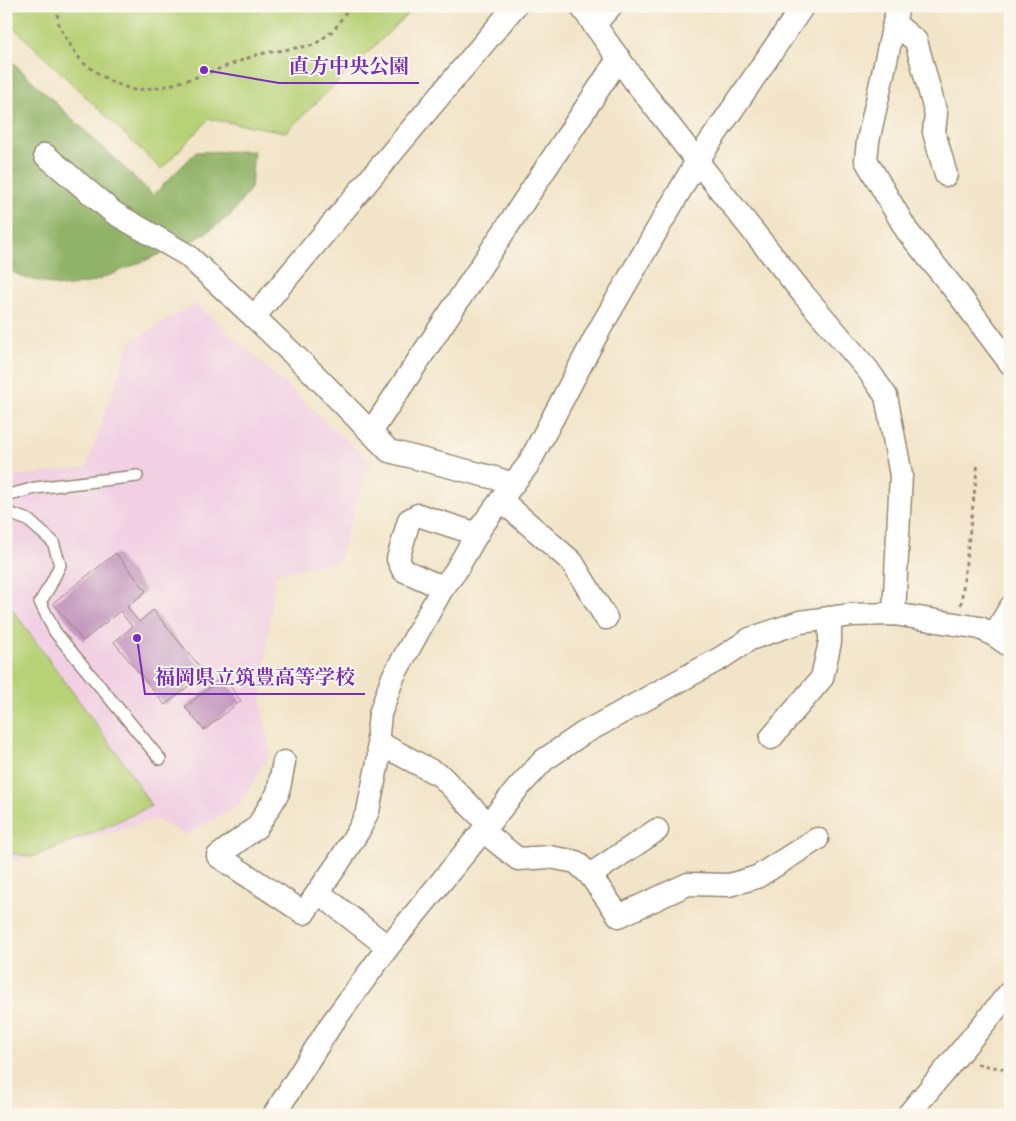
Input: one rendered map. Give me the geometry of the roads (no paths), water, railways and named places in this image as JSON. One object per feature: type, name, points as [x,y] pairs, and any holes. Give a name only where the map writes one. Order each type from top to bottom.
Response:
[{"type":"street","points":[[254,317],[515,6]]},
{"type":"street","points":[[581,6],[697,162],[804,295],[868,370],[886,396],[901,475],[894,614]]},
{"type":"street","points":[[594,25],[611,6]]},
{"type":"street","points":[[284,762],[278,793],[258,827],[218,856],[304,913],[338,865],[368,811],[379,757],[380,714],[393,677],[444,586],[455,572],[477,534],[506,492],[528,465],[598,332],[697,162],[803,6]]},
{"type":"street","points":[[896,14],[916,41],[936,114],[934,132],[946,174]]},
{"type":"street","points":[[896,14],[868,141],[866,160],[907,231],[959,295],[1010,363]]},
{"type":"street","points":[[371,432],[619,58]]},
{"type":"street","points":[[45,156],[114,213],[188,255],[313,373],[389,451],[495,478],[572,562],[606,618]]},
{"type":"street","points":[[444,586],[432,583],[403,570],[398,559],[409,520],[418,515],[477,534]]},
{"type":"street","points":[[274,1115],[330,1026],[388,947],[485,827],[544,760],[582,734],[721,658],[750,639],[800,622],[852,615],[894,614],[980,628],[1002,641],[1010,608]]},
{"type":"street","points":[[771,738],[822,678],[830,642],[830,618]]},
{"type":"street","points":[[378,743],[441,776],[485,827],[518,859],[550,856],[576,862],[590,875],[619,916],[688,884],[730,885],[757,877],[817,839]]},
{"type":"street","points":[[590,875],[656,830]]},
{"type":"street","points":[[318,892],[388,947]]},
{"type":"street","points":[[908,1115],[1010,992]]},
{"type":"lane","points":[[6,496],[35,488],[137,476]]},
{"type":"lane","points":[[6,512],[28,520],[53,542],[60,565],[40,602],[55,632],[160,759]]},
{"type":"place","name":"直方中央公園","points":[[204,70]]},
{"type":"place","name":"福岡県立筑豊高等学校","points":[[137,638]]}]
